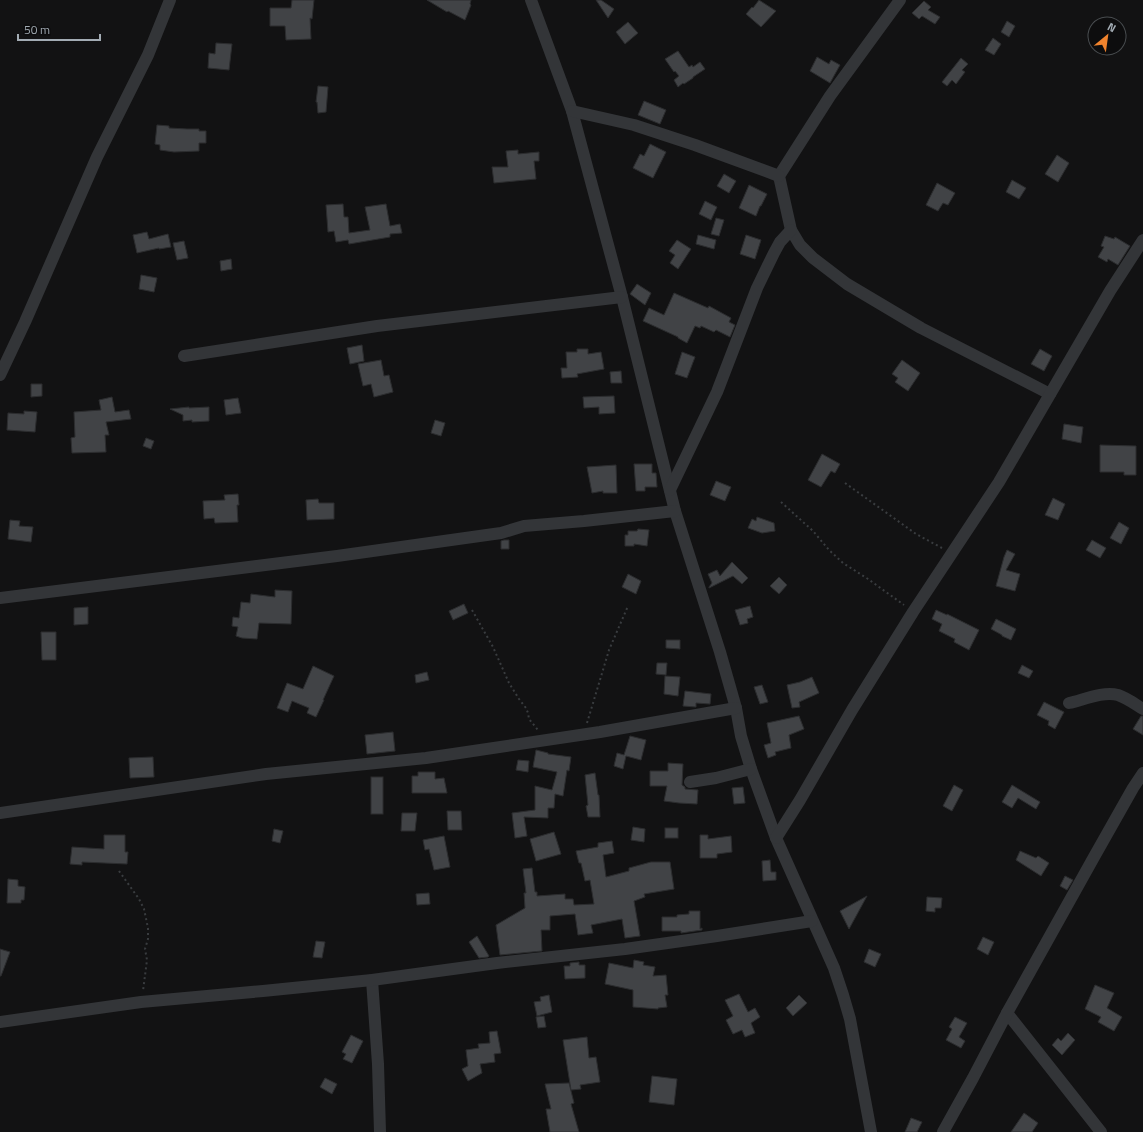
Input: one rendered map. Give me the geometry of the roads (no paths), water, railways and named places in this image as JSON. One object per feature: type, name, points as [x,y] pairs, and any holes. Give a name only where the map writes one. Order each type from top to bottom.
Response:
[{"type":"street","points":[[0,376],[97,157],[148,55],[170,0]]},
{"type":"street","points":[[531,0],[572,111],[622,298],[675,511],[720,652],[736,708],[741,736],[751,769],[776,838],[834,968],[843,995],[850,1019],[871,1132]]},
{"type":"street","points":[[900,0],[830,96],[779,176],[791,230],[800,245],[812,258],[847,284],[921,328],[1050,394]]},
{"type":"street","points":[[572,111],[634,125],[695,145],[779,176]]},
{"type":"street","points":[[670,490],[717,392],[757,288],[780,242],[791,230]]},
{"type":"street","points":[[776,838],[800,800],[852,710],[913,612],[999,482],[1110,291],[1143,240]]},
{"type":"street","points":[[184,356],[377,326],[622,298]]},
{"type":"street","points":[[0,598],[337,556],[501,532],[524,526],[675,511]]},
{"type":"street","points":[[1069,704],[1103,694],[1117,695],[1143,708]]},
{"type":"street","points":[[0,813],[266,774],[426,758],[584,734],[736,708]]},
{"type":"street","points":[[690,782],[716,778],[751,769]]},
{"type":"street","points":[[943,1132],[1007,1014],[1133,788],[1143,773]]},
{"type":"street","points":[[0,1022],[141,1002],[372,980],[496,963],[625,949],[717,936],[812,920]]},
{"type":"street","points":[[372,980],[378,1064],[380,1132]]},
{"type":"street","points":[[1007,1014],[1101,1132]]}]
